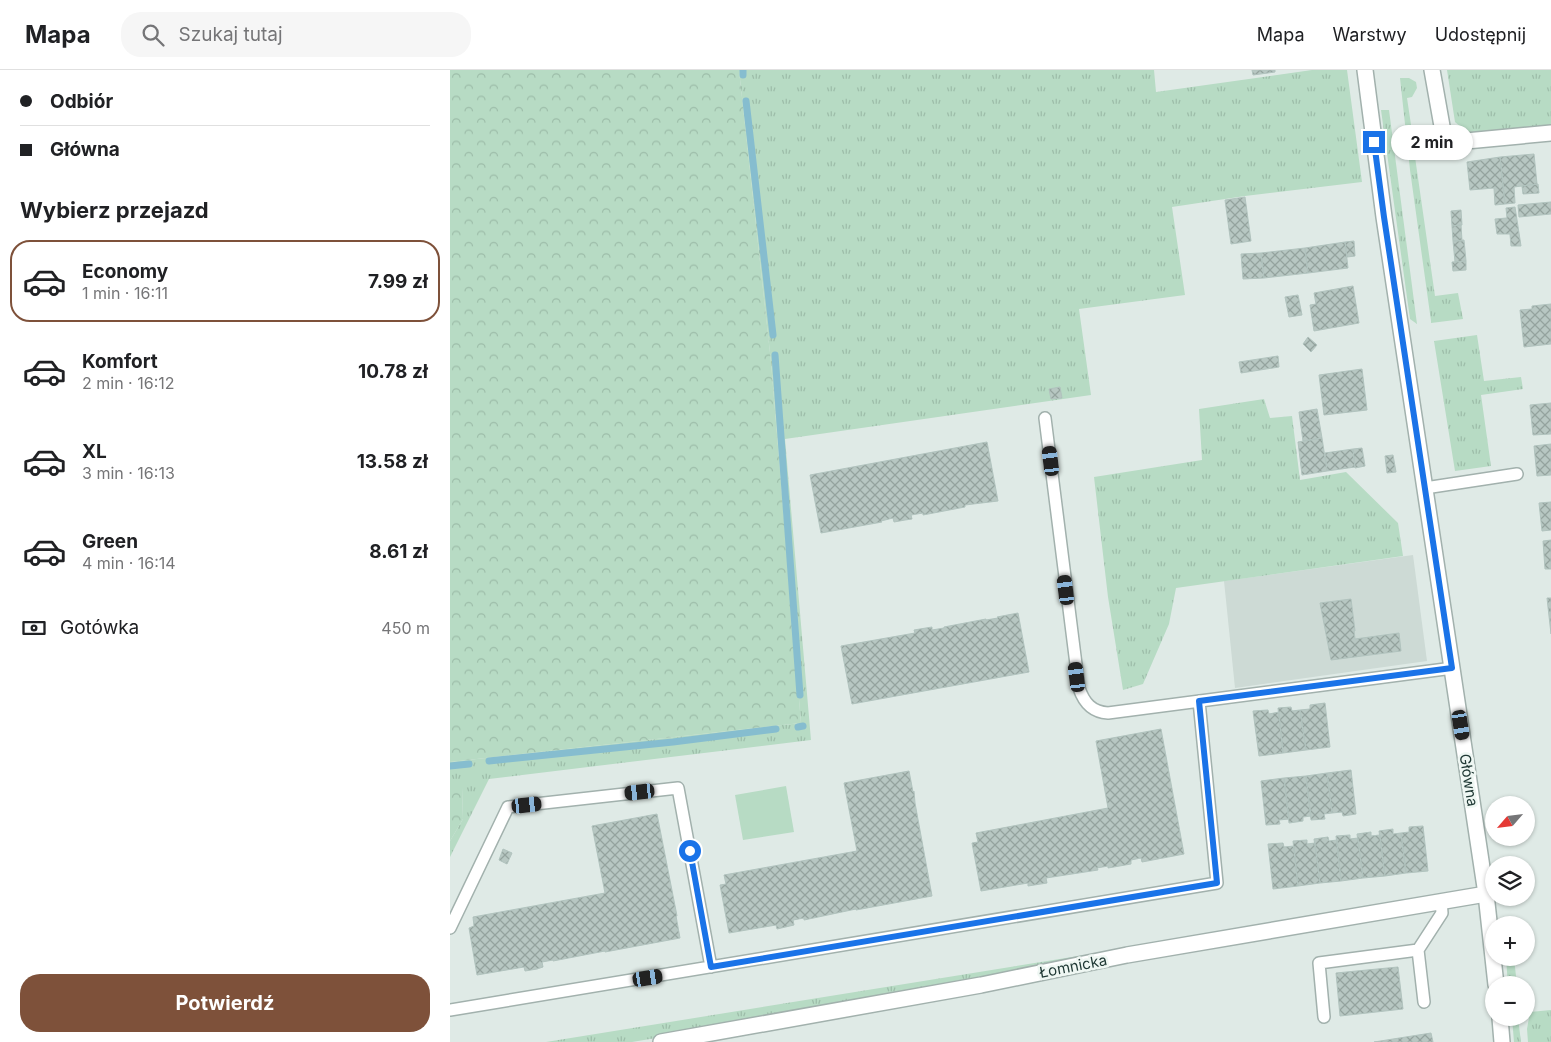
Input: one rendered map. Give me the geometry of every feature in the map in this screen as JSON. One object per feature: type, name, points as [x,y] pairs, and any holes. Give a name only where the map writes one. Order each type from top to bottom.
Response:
[{"type":"street","name":"Główna","points":[[1365,70],[1384,217],[1485,887]]},
{"type":"street","points":[[1432,70],[1445,143],[1551,133]]},
{"type":"street","name":"Łomnicka","points":[[661,1042],[981,985],[1127,955],[1485,894]]},
{"type":"street","name":"Główna","points":[[1487,906],[1495,976]]},
{"type":"street","points":[[1501,1026],[1502,1042]]},
{"type":"lane","points":[[1045,418],[1079,688],[1086,704],[1095,711],[1108,713],[1452,668]]},
{"type":"lane","points":[[1425,488],[1517,474]]},
{"type":"lane","points":[[450,1010],[1217,883],[1199,701]]},
{"type":"lane","points":[[450,928],[508,807],[678,788],[711,967]]},
{"type":"lane","points":[[1424,1002],[1418,950],[1442,913],[1441,901]]},
{"type":"lane","points":[[1324,1017],[1319,963],[1418,950]]},
{"type":"shaded area","points":[[1413,555],[1427,661],[1235,688],[1224,581]]},
{"type":"green space","points":[[450,70],[739,70],[771,362],[801,723],[450,762]]},
{"type":"green space","points":[[739,70],[1154,70],[1156,92],[1312,70],[1347,70],[1362,182],[1172,207],[1185,295],[1079,309],[1091,395],[785,439],[811,740],[489,779],[450,857],[450,841],[463,819],[462,788],[450,788],[450,762],[801,723],[771,362]]},
{"type":"green space","points":[[1447,70],[1551,70],[1551,125],[1468,133],[1455,122]]},
{"type":"green space","points":[[1400,78],[1409,78],[1416,82],[1417,88],[1412,97],[1407,98],[1413,138],[1430,136],[1433,155],[1415,157],[1435,296],[1458,293],[1463,319],[1431,323],[1410,170]]},
{"type":"green space","points":[[1381,110],[1389,110],[1417,324],[1410,319]]},
{"type":"green space","points":[[1477,335],[1484,381],[1521,377],[1523,389],[1481,395],[1491,466],[1455,471],[1434,341]]},
{"type":"green space","points":[[1264,399],[1270,418],[1292,416],[1300,480],[1346,472],[1398,523],[1403,556],[1176,588],[1169,624],[1143,684],[1123,690],[1108,597],[1094,477],[1202,460],[1199,409]]},
{"type":"green space","points":[[786,786],[794,832],[743,840],[735,795]]},
{"type":"green space","points":[[450,788],[462,788],[463,819],[450,841]]},
{"type":"green space","points":[[1128,948],[1130,959],[632,1042],[546,1042]]},
{"type":"green space","points":[[1507,966],[1515,966],[1516,976],[1507,976]]},
{"type":"green space","points":[[1551,1010],[1551,1042],[1528,1042],[1528,1026],[1535,1026],[1535,1012]]},
{"type":"green space","points":[[1513,1026],[1519,1026],[1521,1042],[1514,1042]]},
{"type":"building","points":[[1252,70],[1275,70],[1275,72],[1253,75]]},
{"type":"building","points":[[1534,154],[1537,184],[1514,187],[1515,203],[1505,204],[1500,157]]},
{"type":"building","points":[[1500,157],[1505,204],[1495,205],[1494,188],[1470,190],[1467,162]]},
{"type":"building","points":[[1538,184],[1539,193],[1523,194],[1522,186]]},
{"type":"building","points":[[1245,197],[1251,241],[1231,244],[1225,200]]},
{"type":"building","points":[[1551,202],[1551,214],[1519,217],[1518,205]]},
{"type":"building","points":[[1515,207],[1521,246],[1511,246],[1510,234],[1497,234],[1495,219],[1507,218],[1506,208]]},
{"type":"building","points":[[1461,210],[1462,225],[1452,226],[1451,211]]},
{"type":"building","points":[[1461,225],[1462,241],[1453,241],[1452,226]]},
{"type":"building","points":[[1464,240],[1466,261],[1455,262],[1453,241]]},
{"type":"building","points":[[1354,241],[1355,256],[1347,257],[1345,242]]},
{"type":"building","points":[[1345,242],[1348,268],[1308,273],[1305,248]]},
{"type":"building","points":[[1305,248],[1308,273],[1264,278],[1261,253]]},
{"type":"building","points":[[1261,253],[1264,278],[1243,279],[1241,254]]},
{"type":"building","points":[[1466,261],[1466,270],[1453,271],[1452,262]]},
{"type":"building","points":[[1353,286],[1359,323],[1314,331],[1310,305],[1316,304],[1314,293]]},
{"type":"building","points":[[1298,295],[1302,315],[1289,317],[1285,297]]},
{"type":"building","points":[[1551,304],[1551,344],[1524,347],[1520,310],[1532,309],[1532,306]]},
{"type":"building","points":[[1308,337],[1317,345],[1311,352],[1303,344]]},
{"type":"building","points":[[1278,356],[1279,367],[1241,373],[1239,362]]},
{"type":"building","points":[[1362,369],[1367,410],[1324,415],[1319,375]]},
{"type":"building","points":[[1060,387],[1062,398],[1051,399],[1049,389]]},
{"type":"building","points":[[1551,403],[1551,434],[1533,435],[1530,405]]},
{"type":"building","points":[[1317,409],[1322,438],[1303,441],[1299,412]]},
{"type":"building","points":[[1322,438],[1327,471],[1302,475],[1298,442]]},
{"type":"building","points":[[987,442],[998,501],[965,505],[965,507],[923,515],[923,513],[911,515],[912,519],[894,522],[893,518],[882,522],[821,533],[810,475]]},
{"type":"building","points":[[1551,444],[1551,475],[1537,476],[1534,446]]},
{"type":"building","points":[[1362,448],[1365,466],[1355,468],[1353,449]]},
{"type":"building","points":[[1353,449],[1355,467],[1327,471],[1325,453]]},
{"type":"building","points":[[1393,455],[1396,472],[1387,473],[1385,456]]},
{"type":"building","points":[[1551,502],[1551,530],[1542,531],[1539,503]]},
{"type":"building","points":[[1551,540],[1551,569],[1545,569],[1543,541]]},
{"type":"building","points":[[1547,598],[1551,598],[1551,634]]},
{"type":"building","points":[[1351,599],[1355,639],[1399,633],[1401,651],[1331,660],[1320,603]]},
{"type":"building","points":[[1018,613],[1029,672],[852,704],[841,646],[915,633],[914,630],[932,627],[932,630]]},
{"type":"building","points":[[1325,703],[1330,747],[1306,750],[1300,710],[1310,709],[1310,705]]},
{"type":"building","points":[[1291,707],[1292,711],[1300,710],[1306,750],[1283,753],[1278,708]]},
{"type":"building","points":[[1268,710],[1269,714],[1279,712],[1283,753],[1259,756],[1253,711]]},
{"type":"building","points":[[1161,729],[1184,854],[1142,862],[1141,858],[1131,860],[1131,864],[1108,868],[1108,866],[1097,868],[1098,870],[1046,878],[1047,883],[1028,886],[1028,883],[981,891],[972,843],[978,842],[976,833],[1108,808],[1096,741]]},
{"type":"building","points":[[1351,770],[1356,814],[1343,816],[1342,812],[1332,813],[1327,773]]},
{"type":"building","points":[[909,771],[932,896],[804,920],[804,918],[793,920],[794,925],[777,929],[776,925],[729,933],[720,885],[726,884],[724,875],[857,851],[844,783]]},
{"type":"building","points":[[1327,773],[1332,813],[1324,814],[1325,819],[1311,820],[1306,776]]},
{"type":"building","points":[[1306,776],[1311,816],[1303,817],[1303,821],[1289,823],[1284,778]]},
{"type":"building","points":[[1284,778],[1289,819],[1279,820],[1280,824],[1266,825],[1261,781]]},
{"type":"building","points":[[657,814],[680,938],[542,962],[543,967],[537,969],[525,971],[524,967],[477,975],[469,928],[474,926],[473,917],[605,893],[592,826]]},
{"type":"building","points":[[1423,826],[1428,871],[1406,873],[1401,833],[1409,832],[1409,827]]},
{"type":"building","points":[[1393,829],[1393,834],[1401,833],[1406,873],[1385,876],[1379,831]]},
{"type":"building","points":[[1371,832],[1371,836],[1380,835],[1385,876],[1363,878],[1357,834]]},
{"type":"building","points":[[1350,835],[1350,839],[1358,838],[1363,878],[1341,881],[1336,836]]},
{"type":"building","points":[[1328,837],[1329,841],[1337,840],[1341,881],[1320,883],[1314,839]]},
{"type":"building","points":[[1307,840],[1307,844],[1315,843],[1320,883],[1298,886],[1293,841]]},
{"type":"building","points":[[1283,843],[1284,847],[1294,846],[1298,886],[1273,889],[1268,844]]},
{"type":"building","points":[[503,849],[512,853],[507,864],[499,860]]},
{"type":"building","points":[[1398,967],[1403,1009],[1340,1016],[1336,973]]},
{"type":"building","points":[[1431,1033],[1433,1042],[1374,1042]]},
{"type":"waterway","points":[[743,70],[743,75]]},
{"type":"waterway","points":[[746,101],[773,335]]},
{"type":"waterway","points":[[775,355],[800,695]]},
{"type":"waterway","points":[[798,727],[803,726]]},
{"type":"waterway","points":[[489,761],[673,742],[776,729]]},
{"type":"waterway","points":[[450,766],[469,764]]},
{"type":"route","points":[[690,851],[711,967],[1217,883],[1199,701],[1452,668],[1374,142]]}]
